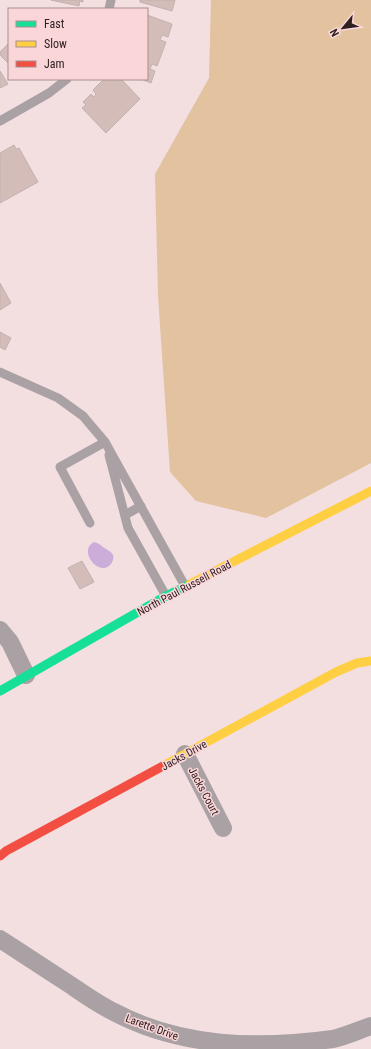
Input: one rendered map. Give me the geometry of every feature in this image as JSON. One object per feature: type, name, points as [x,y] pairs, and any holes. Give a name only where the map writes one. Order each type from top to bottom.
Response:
[{"type":"street","name":"North Paul Russell Road","points":[[0,691],[166,596],[371,491]]},
{"type":"street","points":[[0,630],[10,642],[26,675]]},
{"type":"street","name":"Jacks Drive","points":[[0,856],[6,851],[336,672],[357,663],[371,660]]},
{"type":"street","name":"Jacks Court","points":[[184,754],[223,828]]},
{"type":"street","name":"Larette Drive","points":[[0,939],[95,1002],[113,1012],[164,1034],[198,1042],[242,1048],[273,1048],[307,1044],[335,1038],[371,1026]]},
{"type":"lane","points":[[0,121],[49,94],[66,80]]},
{"type":"lane","points":[[0,372],[58,398],[83,416],[106,442],[185,586]]},
{"type":"lane","points":[[106,442],[128,528],[166,596]]},
{"type":"lane","points":[[90,523],[60,467],[106,442]]},
{"type":"lane","points":[[125,516],[141,506]]},
{"type":"shaded area","points":[[211,0],[371,0],[371,463],[266,518],[196,501],[170,472],[158,296],[155,174],[209,78]]},
{"type":"shaded area","points":[[94,542],[112,553],[114,558],[111,564],[101,568],[92,562],[88,551],[89,546]]},
{"type":"building","points":[[51,0],[83,0],[83,2],[80,1],[79,6]]},
{"type":"building","points":[[140,0],[175,0],[172,11],[140,2]]},
{"type":"building","points":[[148,15],[172,24],[168,37],[162,35],[160,40],[166,42],[157,66],[152,64],[150,69],[155,71],[151,83],[144,80],[148,80]]},
{"type":"building","points":[[8,44],[8,63],[0,55],[0,52]]},
{"type":"building","points":[[0,71],[8,84],[0,88]]},
{"type":"building","points":[[103,80],[122,80],[140,99],[106,133],[82,108],[86,105],[83,102],[91,94],[94,97],[96,94],[93,90]]},
{"type":"building","points":[[14,145],[16,149],[19,148],[38,182],[0,203],[0,153]]},
{"type":"building","points":[[0,283],[11,303],[0,310]]},
{"type":"building","points":[[0,332],[11,338],[5,350],[0,347]]},
{"type":"building","points":[[82,561],[94,582],[80,589],[68,568]]},
{"type":"traffic: fast","points":[[0,691],[166,596],[190,584]]},
{"type":"traffic: slow","points":[[190,584],[371,491]]},
{"type":"traffic: slow","points":[[163,766],[336,672],[357,663],[371,661]]},
{"type":"traffic: jam","points":[[0,856],[6,851],[163,766]]}]
